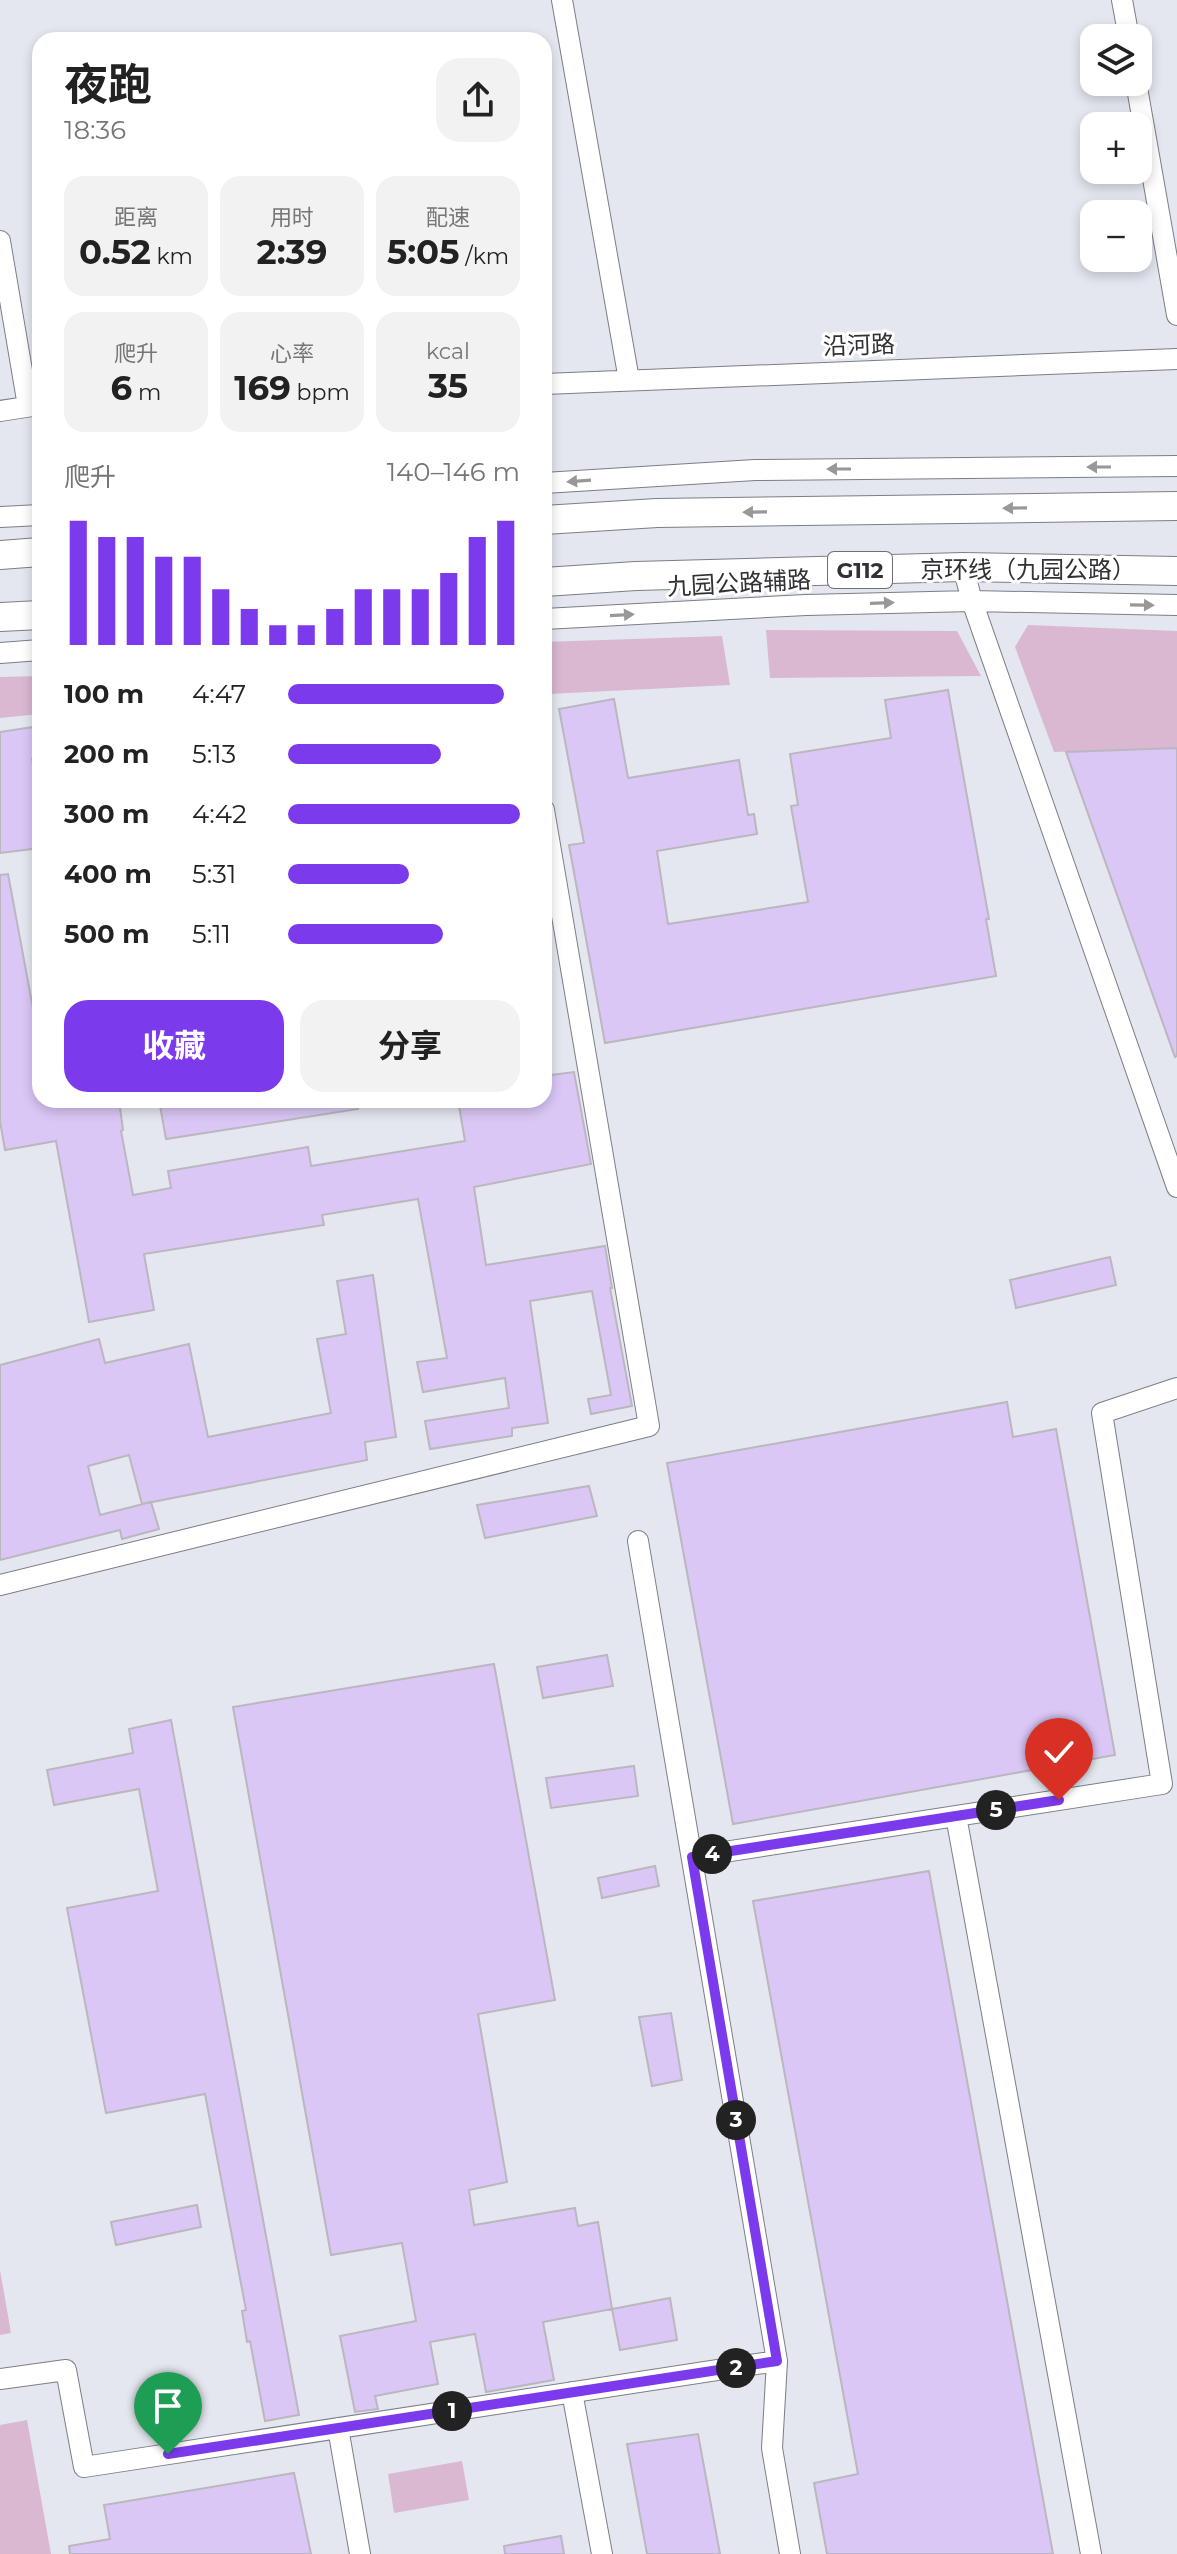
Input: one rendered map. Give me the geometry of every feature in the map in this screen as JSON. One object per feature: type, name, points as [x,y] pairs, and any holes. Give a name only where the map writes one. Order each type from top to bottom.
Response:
[{"type":"highway","points":[[552,520],[657,513],[1177,506]]},
{"type":"highway","points":[[0,555],[32,553]]},
{"type":"highway","name":"京环线（九园公路）","points":[[552,581],[636,576],[963,567],[1177,571]]},
{"type":"highway","points":[[0,617],[32,615]]},
{"type":"street","points":[[562,0],[629,380]]},
{"type":"street","points":[[1122,0],[1126,24]]},
{"type":"street","points":[[1138,96],[1177,315]]},
{"type":"street","points":[[0,241],[32,396]]},
{"type":"street","name":"沿河路","points":[[552,384],[1177,359]]},
{"type":"street","points":[[0,411],[32,406]]},
{"type":"street","points":[[552,483],[755,470],[1177,466]]},
{"type":"street","points":[[0,517],[32,515]]},
{"type":"street","points":[[963,567],[972,601],[1177,1187]]},
{"type":"street","name":"九园公路辅路","points":[[552,619],[806,605],[972,601],[1177,605]]},
{"type":"street","points":[[0,653],[32,651]]},
{"type":"street","points":[[0,1585],[649,1426],[552,857]]},
{"type":"street","points":[[692,1857],[1162,1784],[1102,1413],[1177,1388]]},
{"type":"street","points":[[638,1541],[777,2361],[772,2448],[790,2554]]},
{"type":"street","points":[[956,1816],[1091,2554]]},
{"type":"street","points":[[0,2379],[66,2370],[84,2467],[777,2361]]},
{"type":"street","points":[[572,2392],[602,2554]]},
{"type":"street","points":[[338,2428],[360,2554]]},
{"type":"shaded area","points":[[1028,625],[1177,631],[1177,748],[1054,752],[1015,647]]},
{"type":"shaded area","points":[[766,630],[957,631],[981,676],[770,678]]},
{"type":"shaded area","points":[[722,636],[730,685],[552,694],[552,642]]},
{"type":"shaded area","points":[[32,676],[32,715],[0,718],[0,677]]},
{"type":"shaded area","points":[[0,2270],[11,2333],[0,2335]]},
{"type":"shaded area","points":[[27,2420],[51,2554],[0,2554],[0,2425]]},
{"type":"shaded area","points":[[462,2461],[469,2500],[394,2513],[388,2474]]},
{"type":"building","points":[[948,690],[989,919],[986,919],[996,976],[605,1043],[569,845],[584,843],[559,709],[614,699],[628,778],[739,760],[748,815],[754,814],[757,834],[657,851],[668,924],[808,902],[791,806],[798,805],[790,754],[891,738],[885,700]]},
{"type":"building","points":[[32,727],[32,849],[0,853],[0,732]]},
{"type":"building","points":[[1177,748],[1177,1056],[1175,1057],[1066,752]]},
{"type":"building","points":[[8,874],[32,1003],[32,1108],[120,1108],[121,1131],[133,1195],[171,1188],[168,1171],[308,1147],[311,1166],[465,1141],[459,1108],[552,1108],[552,1075],[574,1072],[591,1164],[474,1187],[486,1265],[605,1246],[632,1406],[591,1414],[588,1399],[611,1395],[592,1291],[530,1301],[548,1423],[512,1428],[512,1436],[430,1449],[425,1421],[509,1408],[505,1378],[423,1392],[417,1362],[447,1358],[418,1199],[322,1215],[324,1225],[144,1254],[154,1310],[89,1322],[56,1141],[5,1150],[0,1121],[0,875]]},
{"type":"building","points":[[160,1108],[358,1108],[358,1109],[166,1139]]},
{"type":"building","points":[[1110,1257],[1116,1285],[1016,1308],[1010,1280]]},
{"type":"building","points":[[373,1275],[396,1437],[365,1442],[367,1460],[151,1502],[159,1529],[122,1539],[120,1530],[0,1560],[0,1365],[99,1339],[105,1363],[189,1344],[208,1437],[331,1413],[317,1339],[346,1334],[337,1281]],"holes":[[[129,1455],[142,1504],[147,1503],[100,1515],[88,1466]]]},
{"type":"building","points":[[1007,1402],[1013,1437],[1056,1429],[1115,1755],[733,1824],[667,1463]]},
{"type":"building","points":[[589,1486],[597,1516],[485,1538],[477,1505]]},
{"type":"building","points":[[607,1655],[613,1686],[543,1698],[537,1667]]},
{"type":"building","points":[[494,1664],[555,2000],[478,2014],[507,2182],[469,2190],[474,2225],[575,2208],[578,2226],[598,2222],[612,2309],[543,2322],[554,2380],[486,2392],[475,2334],[430,2342],[438,2384],[375,2396],[378,2409],[355,2412],[340,2336],[416,2321],[402,2243],[331,2255],[233,1707]]},
{"type":"building","points":[[171,1720],[299,2415],[265,2421],[250,2341],[247,2342],[242,2311],[246,2310],[205,2094],[106,2113],[67,1908],[158,1891],[139,1789],[54,1805],[47,1770],[133,1753],[129,1729]]},
{"type":"building","points":[[634,1766],[638,1796],[551,1808],[546,1778]]},
{"type":"building","points":[[655,1866],[659,1886],[602,1898],[598,1878]]},
{"type":"building","points":[[929,1871],[1053,2554],[827,2554],[814,2483],[858,2474],[753,1901]]},
{"type":"building","points":[[671,2013],[682,2080],[652,2086],[639,2017]]},
{"type":"building","points":[[197,2205],[201,2227],[116,2245],[111,2222]]},
{"type":"building","points":[[670,2298],[677,2340],[620,2350],[612,2309]]},
{"type":"building","points":[[698,2434],[720,2554],[647,2554],[627,2444]]},
{"type":"building","points":[[294,2473],[311,2554],[70,2554],[69,2546],[110,2539],[104,2505]]},
{"type":"building","points":[[561,2536],[564,2554],[505,2554],[504,2546]]},
{"type":"route","points":[[168,2454],[777,2361],[692,1857],[1059,1800]]}]
